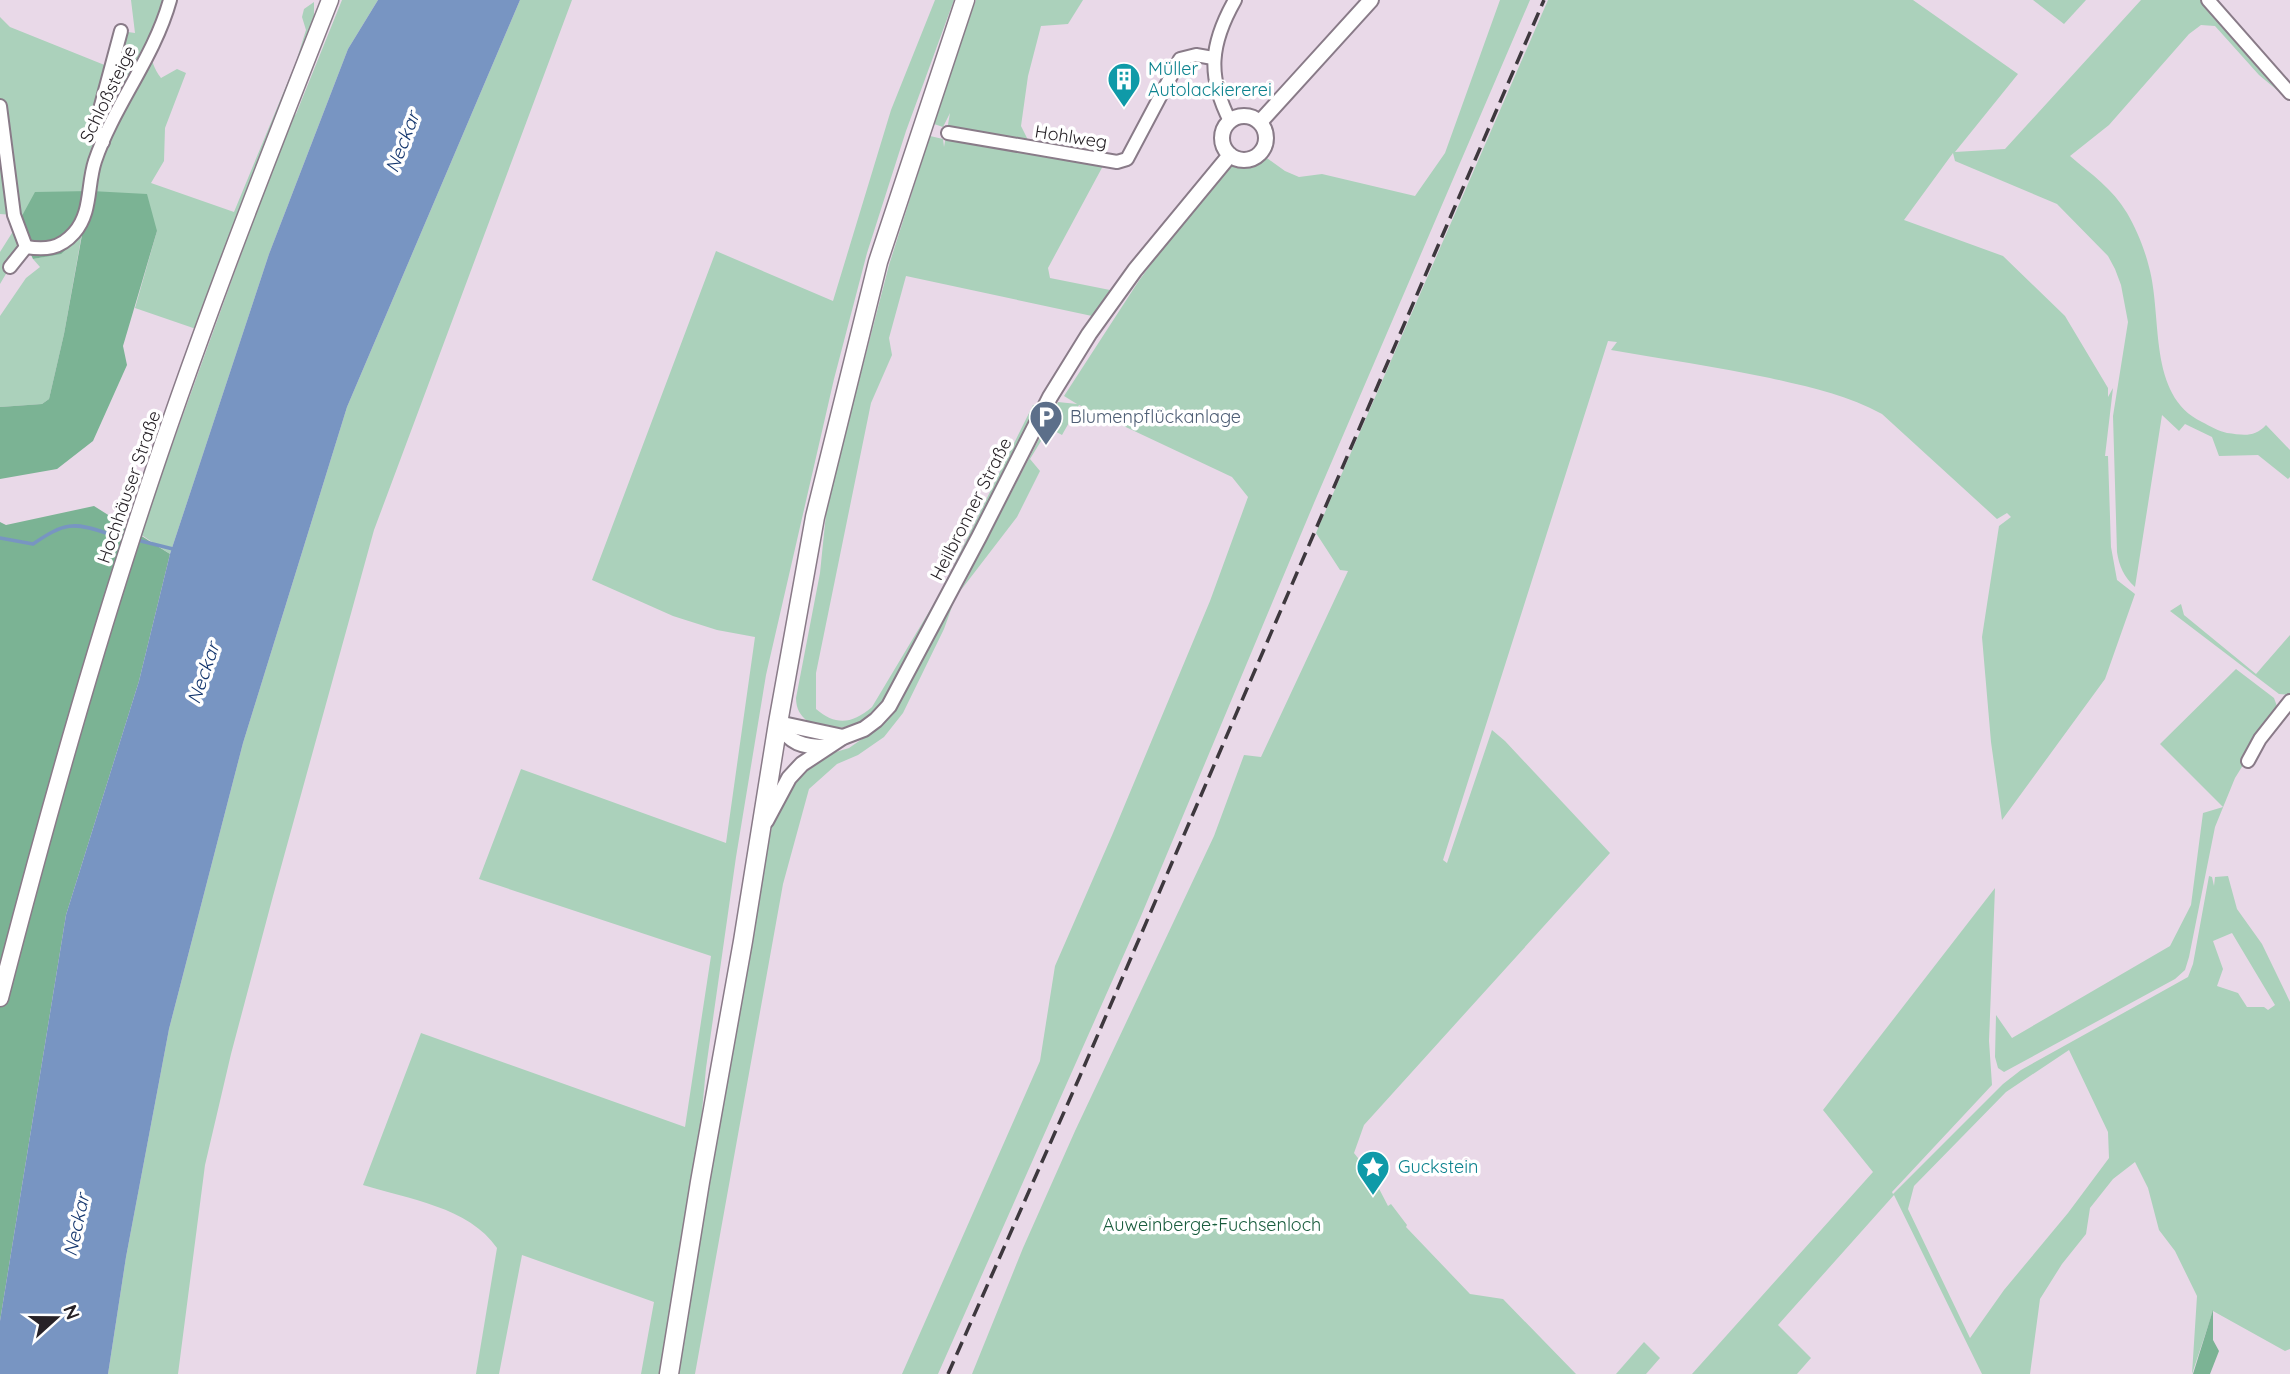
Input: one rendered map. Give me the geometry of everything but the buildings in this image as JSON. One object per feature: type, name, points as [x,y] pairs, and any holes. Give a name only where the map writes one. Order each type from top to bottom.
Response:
[{"type":"main road","name":"Hochhäuser Straße","points":[[0,998],[35,865],[129,545],[235,243],[330,0]]},
{"type":"main road","points":[[669,1374],[815,517],[877,262],[965,0]]},
{"type":"street","name":"Schloßsteige","points":[[26,247],[50,249],[75,233],[82,222],[91,191],[94,164],[158,34],[170,0]]},
{"type":"street","points":[[1230,121],[1220,103],[1213,72],[1213,58],[1218,36],[1235,0]]},
{"type":"street","points":[[1260,122],[1371,0]]},
{"type":"street","points":[[2208,0],[2290,93]]},
{"type":"street","points":[[103,142],[95,128],[121,31]]},
{"type":"street","name":"Hohlweg","points":[[948,133],[1118,162],[1126,159],[1136,146],[1180,59],[1196,55],[1213,58]]},
{"type":"street","points":[[0,106],[14,215],[26,247],[10,267]]},
{"type":"street","points":[[1248,116],[1260,122],[1266,141],[1260,153],[1249,160],[1230,155],[1225,149],[1222,134],[1230,121],[1248,116]]},
{"type":"street","name":"Heilbronner Straße","points":[[760,832],[789,778],[802,764],[843,737],[864,729],[889,706],[1050,397],[1089,334],[1135,270],[1230,155]]},
{"type":"street","points":[[2248,761],[2260,739],[2290,701]]},
{"type":"street","points":[[778,723],[843,737]]},
{"type":"street","points":[[778,723],[785,736],[795,743],[826,747]]},
{"type":"green space","points":[[131,0],[165,0],[152,40],[152,59],[161,78],[177,69],[186,73],[165,128],[164,161],[151,183],[234,212],[296,62],[306,30],[302,17],[304,9],[314,2],[314,26],[199,330],[135,308],[157,231],[91,191],[67,193],[0,284],[0,252],[17,225],[14,215],[0,214],[0,17],[10,27],[112,68],[121,31],[135,33]]},
{"type":"green space","points":[[342,0],[378,0],[348,49],[269,254],[170,554],[140,534],[290,119],[296,114]]},
{"type":"green space","points":[[520,0],[572,0],[374,530],[273,896],[205,1165],[178,1374],[108,1374],[126,1257],[169,1029],[243,743],[347,407]]},
{"type":"green space","points":[[935,0],[954,0],[906,131],[867,253],[834,379],[766,675],[736,857],[706,1068],[700,1133],[660,1374],[641,1374],[654,1302],[522,1255],[499,1374],[476,1374],[497,1248],[485,1234],[454,1214],[418,1200],[363,1185],[421,1033],[685,1127],[711,956],[479,879],[521,769],[726,843],[755,637],[717,630],[673,616],[592,580],[716,251],[833,301],[891,110]]},
{"type":"green space","points":[[976,0],[1083,0],[1068,24],[1041,26],[1028,76],[1021,126],[1032,148],[1104,164],[1048,268],[1050,278],[1110,290],[1092,316],[906,276],[889,338],[892,355],[871,403],[816,673],[816,709],[823,714],[837,720],[851,720],[872,707],[939,595],[1033,405],[1037,406],[941,595],[879,708],[863,721],[851,725],[830,728],[820,726],[803,717],[796,698],[820,573],[826,514],[889,265],[930,136],[943,139],[944,147],[950,113],[943,127],[931,123]]},
{"type":"green space","points":[[1500,0],[1530,0],[1314,503],[1141,916],[938,1374],[902,1374],[1040,1061],[1055,966],[1210,601],[1248,497],[1232,477],[1079,405],[1062,435],[1049,428],[1030,459],[1040,471],[1017,517],[961,590],[1058,402],[1077,404],[1064,396],[1138,282],[1230,155],[1245,160],[1260,153],[1285,171],[1299,177],[1322,174],[1415,196],[1445,153]]},
{"type":"green space","name":"Auweinberge-Fuchsenloch","points":[[1548,0],[1913,0],[2018,74],[1955,152],[2005,149],[2141,0],[2208,0],[2290,93],[2290,101],[2259,75],[2215,26],[2201,25],[2189,34],[2109,125],[2070,156],[2115,196],[2137,232],[2149,267],[2160,353],[2172,394],[2185,410],[2224,432],[2248,435],[2266,425],[2290,450],[2290,477],[2288,479],[2258,455],[2219,456],[2212,437],[2185,424],[2179,431],[2162,415],[2135,587],[2123,571],[2117,552],[2113,416],[2128,322],[2115,269],[2108,256],[2057,204],[1955,161],[1953,153],[1904,220],[2003,256],[2065,316],[2108,388],[2108,397],[2113,388],[2105,456],[2108,456],[2111,547],[2117,580],[2135,594],[2105,679],[2002,820],[1991,742],[1982,637],[1999,526],[2011,517],[2007,513],[1997,519],[1882,414],[1869,407],[1828,392],[1770,378],[1611,350],[1617,342],[1608,341],[1443,860],[1447,863],[1492,730],[1610,853],[1364,1125],[1354,1153],[1373,1177],[1388,1206],[1391,1204],[1406,1227],[1470,1294],[1503,1299],[1576,1374],[972,1374],[1023,1248],[1075,1131],[1214,836],[1244,755],[1261,757],[1348,571],[1340,570],[1316,533]]},
{"type":"green space","points":[[2033,0],[2086,0],[2064,24]]},
{"type":"green space","points":[[35,192],[147,194],[157,231],[123,346],[127,365],[93,441],[57,469],[0,479],[0,407],[42,404],[49,399],[82,235],[61,254],[33,259],[17,225]]},
{"type":"green space","points":[[82,233],[49,399],[42,404],[0,407],[0,316],[26,278],[40,267],[33,259],[60,251]]},
{"type":"green space","points":[[94,506],[170,554],[139,681],[66,915],[0,1321],[0,522],[6,525]]},
{"type":"green space","points":[[954,601],[944,629],[903,713],[884,737],[858,755],[837,764],[809,789],[783,884],[695,1374],[677,1374],[770,834],[778,808],[792,780],[826,755],[849,748],[875,730],[898,702],[949,603]]},
{"type":"green space","points":[[2181,604],[2184,615],[2256,674],[2290,635],[2290,695],[2279,694],[2170,611]]},
{"type":"green space","points":[[2236,669],[2274,698],[2278,709],[2235,778],[2215,827],[2185,970],[2175,979],[2004,1072],[1998,1068],[1995,1057],[1996,1015],[2012,1038],[2170,946],[2191,905],[2203,813],[2223,807],[2160,744]]},
{"type":"green space","points":[[2209,876],[2212,877],[2214,886],[2215,877],[2228,876],[2237,909],[2262,944],[2290,1002],[2290,1349],[2285,1351],[2213,1311],[2192,1374],[2197,1296],[2175,1251],[2159,1230],[2148,1188],[2135,1162],[2113,1179],[2090,1208],[2086,1234],[2062,1264],[2040,1299],[2030,1374],[1982,1374],[1894,1195],[1778,1325],[1811,1358],[1797,1374],[1692,1374],[1873,1172],[1823,1110],[1995,888],[1989,1041],[1992,1085],[1893,1194],[2003,1084],[2021,1070],[2188,977],[2193,964]],"holes":[[[2232,933],[2275,1005],[2268,1010],[2264,1007],[2247,1007],[2238,993],[2217,986],[2223,969],[2213,941]],[[2069,1050],[2108,1132],[2109,1158],[2068,1213],[2004,1290],[1970,1338],[1908,1209],[1914,1186],[2006,1092]]]},
{"type":"green space","points":[[2213,1310],[2213,1340],[2219,1351],[2210,1374],[2193,1374]]},
{"type":"green space","points":[[1644,1342],[1660,1358],[1646,1374],[1616,1374]]},
{"type":"water","name":"Neckar","points":[[378,0],[520,0],[347,407],[243,743],[169,1029],[126,1257],[108,1374],[0,1374],[0,1321],[66,915],[139,681],[170,554],[269,254],[348,49]]},
{"type":"waterway","points":[[0,538],[33,544],[69,526],[86,527],[109,534]]},
{"type":"waterway","points":[[141,541],[173,549]]},
{"type":"railway","points":[[948,1374],[1080,1076],[1544,0]]},
{"type":"place","name":"Müller Autolackiererei","points":[[1124,109]]},
{"type":"place","name":"Blumenpflückanlage","points":[[1046,447]]},
{"type":"place","name":"Guckstein","points":[[1373,1197]]}]
